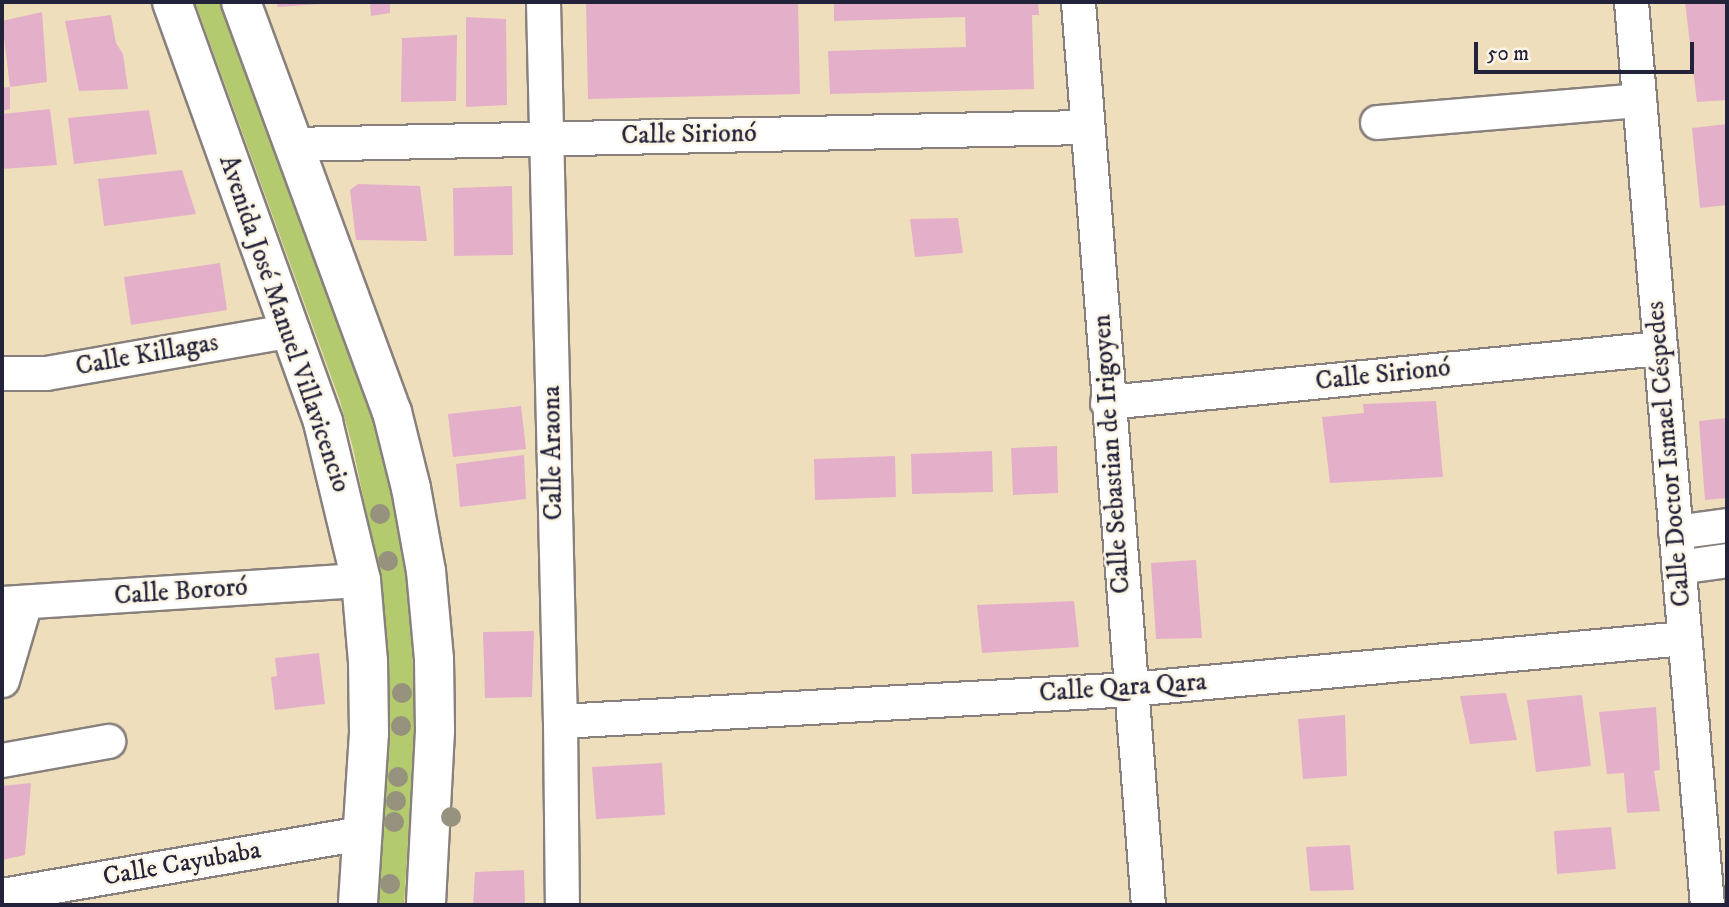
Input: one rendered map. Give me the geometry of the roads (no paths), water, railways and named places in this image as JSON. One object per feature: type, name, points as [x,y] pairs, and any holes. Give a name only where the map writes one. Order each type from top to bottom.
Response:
[{"type":"main road","name":"Avenida José Manuel Villavicencio","points":[[172,2],[323,422],[361,580],[368,661],[369,721],[358,905]]},
{"type":"main road","points":[[241,2],[393,412],[426,570],[434,659],[435,731],[426,905]]},
{"type":"street","name":"Calle Araona","points":[[542,2],[561,721],[562,905]]},
{"type":"street","name":"Calle Sebastian de Irigoyen","points":[[1079,2],[1107,402],[1148,905]]},
{"type":"street","name":"Calle Doctor Ismael Céspedes","points":[[1630,2],[1707,905]]},
{"type":"street","points":[[1377,122],[1639,100]]},
{"type":"street","name":"Calle Sirionó","points":[[292,144],[1087,127]]},
{"type":"street","name":"Calle Killagas","points":[[2,373],[46,373],[292,330]]},
{"type":"street","name":"Calle Sirionó","points":[[1107,402],[1660,348]]},
{"type":"street","points":[[1675,532],[1727,525]]},
{"type":"street","points":[[1678,567],[1727,560]]},
{"type":"street","name":"Calle Bororó","points":[[13,603],[361,580]]},
{"type":"street","points":[[2,680],[13,603]]},
{"type":"street","name":"Calle Qara Qara","points":[[561,721],[1130,690],[1684,638]]},
{"type":"street","points":[[2,760],[108,741]]},
{"type":"street","name":"Calle Cayubaba","points":[[2,895],[362,833]]}]
